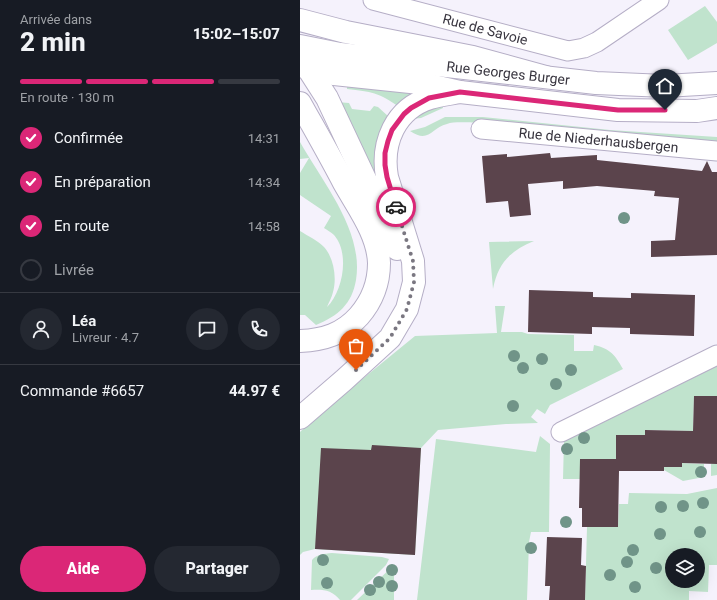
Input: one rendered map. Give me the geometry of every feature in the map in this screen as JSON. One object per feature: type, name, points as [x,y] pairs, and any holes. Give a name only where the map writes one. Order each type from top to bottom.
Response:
[{"type":"main road","points":[[300,20],[346,32],[473,57],[546,77]]},
{"type":"main road","name":"Rue Georges Burger","points":[[300,46],[340,54],[596,83],[665,86],[717,83]]},
{"type":"main road","points":[[300,398],[372,342],[392,317],[400,292],[402,265],[396,247],[357,160],[327,98],[302,64]]},
{"type":"main road","name":"Rue Georges Burger","points":[[302,64],[334,74],[420,83],[460,92],[618,110],[710,111]]},
{"type":"main road","points":[[300,418],[390,338],[407,309],[414,282],[413,261],[387,177],[385,153],[392,130],[398,120],[411,108],[429,98],[460,92]]},
{"type":"main road","points":[[300,103],[373,235],[379,263],[376,289],[364,310],[351,326],[335,334],[315,340],[300,341]]},
{"type":"street","name":"Rue de Savoie","points":[[373,0],[406,5],[568,51],[584,48],[596,42],[659,0]]},
{"type":"street","name":"Rue de Niederhausbergen","points":[[481,129],[717,152]]},
{"type":"street","points":[[561,432],[717,355]]},
{"type":"green space","points":[[705,6],[717,22],[717,43],[688,60],[668,30]]},
{"type":"green space","points":[[347,81],[419,90],[399,107],[386,98],[363,91],[347,89]]},
{"type":"green space","points":[[337,102],[349,103],[352,109],[370,111],[374,106],[378,107],[389,117],[376,177]]},
{"type":"green space","points":[[443,104],[443,108],[421,118],[412,119],[418,114]]},
{"type":"green space","points":[[445,117],[483,117],[610,130],[717,137],[717,144],[459,122],[442,126],[426,136],[416,135],[410,131],[425,127]]},
{"type":"green space","points":[[300,142],[340,208],[354,244],[357,262],[356,280],[351,296],[343,308],[331,318],[316,325],[305,315],[300,315],[300,231],[324,247],[332,262],[335,281],[332,296],[327,307],[337,292],[343,261],[339,243],[334,235],[324,228],[331,216],[300,195],[300,173],[309,158],[300,159]]},
{"type":"green space","points":[[534,241],[518,249],[506,259],[498,272],[493,289],[489,242]]},
{"type":"green space","points":[[495,306],[505,306],[501,332],[574,335],[574,351],[593,351],[594,345],[605,348],[612,353],[623,369],[550,405],[545,414],[537,409],[531,417],[538,423],[506,424],[438,430],[421,448],[415,555],[315,549],[303,552],[300,555],[300,432],[317,416],[415,336],[497,333]]},
{"type":"green space","points":[[717,364],[717,396],[694,396],[693,431],[645,430],[645,435],[616,435],[616,459],[580,459],[580,479],[563,479],[564,439]]},
{"type":"green space","points":[[540,436],[550,444],[549,532],[531,532],[529,542],[527,600],[417,600],[436,439],[536,452]]},
{"type":"green space","points":[[682,463],[704,464],[704,477],[683,481],[664,470],[664,467],[682,467]]},
{"type":"green space","points":[[711,464],[717,464],[717,475],[711,476]]},
{"type":"green space","points":[[717,488],[717,565],[709,565],[708,592],[689,591],[689,600],[585,600],[587,527],[618,527],[619,504],[628,504],[629,493],[687,494]]},
{"type":"green space","points":[[332,553],[382,557],[389,559],[386,565],[351,600],[340,600],[330,592],[311,590],[312,560],[318,555]]},
{"type":"green space","points":[[394,565],[394,600],[357,600]]},
{"type":"building","points":[[550,153],[551,158],[597,155],[597,160],[702,171],[707,161],[712,172],[717,172],[717,255],[651,257],[651,241],[675,240],[679,198],[654,196],[655,191],[597,186],[563,189],[563,181],[528,184],[531,215],[510,217],[508,201],[486,203],[482,156],[507,154],[507,157]]},
{"type":"building","points":[[529,290],[593,292],[593,297],[631,298],[631,293],[695,295],[694,336],[630,334],[630,328],[592,327],[592,334],[528,332]]},
{"type":"building","points":[[694,396],[717,396],[717,464],[682,463],[682,467],[664,467],[664,471],[619,471],[618,527],[582,527],[582,508],[579,508],[580,459],[616,459],[616,435],[645,435],[645,430],[693,431]]},
{"type":"building","points":[[372,445],[421,448],[415,555],[315,549],[321,448],[371,450]]},
{"type":"building","points":[[547,537],[582,538],[581,565],[586,566],[585,600],[549,600],[550,586],[545,586]]},
{"type":"way so far","points":[[356,370],[390,338],[407,309],[414,282],[413,261],[396,207]]},
{"type":"route","points":[[396,207],[385,165],[385,153],[388,141],[398,120],[411,108],[429,98],[460,92],[618,110],[665,110]]}]
